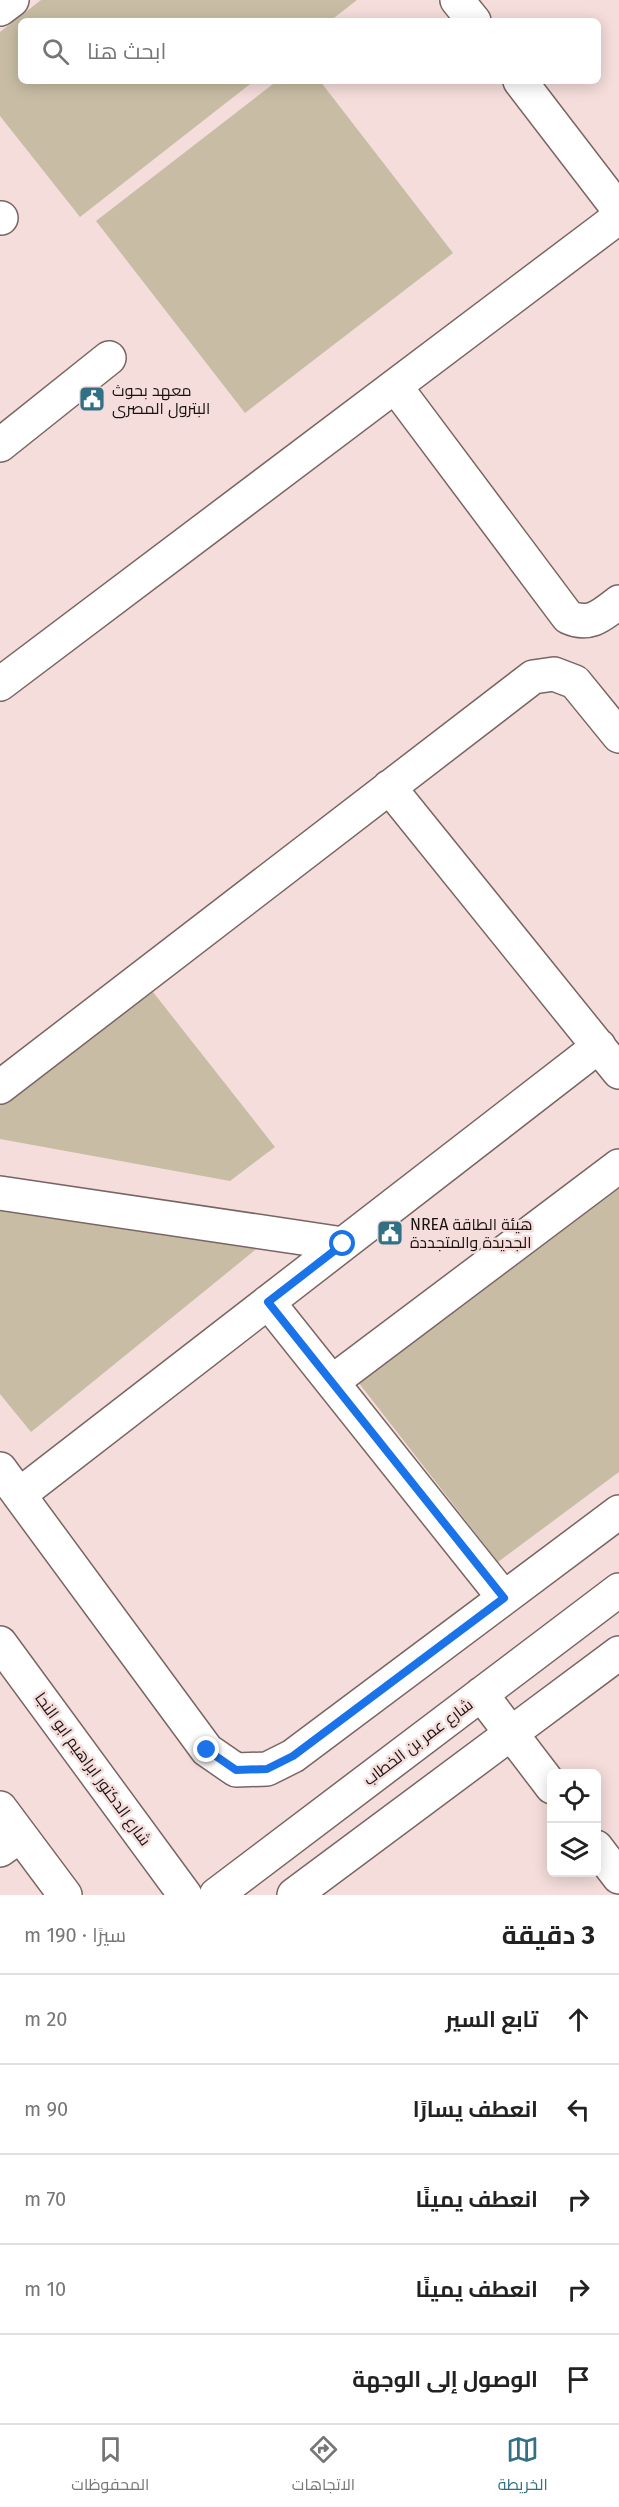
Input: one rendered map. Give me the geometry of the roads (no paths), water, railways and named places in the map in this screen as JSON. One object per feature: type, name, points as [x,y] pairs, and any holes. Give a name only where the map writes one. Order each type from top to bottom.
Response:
[{"type":"street","points":[[0,9],[12,0]]},
{"type":"street","points":[[457,0],[472,18]]},
{"type":"street","points":[[522,84],[619,210]]},
{"type":"street","points":[[0,684],[619,217]]},
{"type":"street","points":[[0,445],[109,358]]},
{"type":"street","points":[[395,386],[568,617],[579,622],[591,621],[619,602]]},
{"type":"street","points":[[0,1087],[533,677],[554,674],[575,682],[619,736]]},
{"type":"street","points":[[389,787],[619,1072]]},
{"type":"street","points":[[19,1495],[598,1047]]},
{"type":"street","points":[[332,1383],[619,1166]]},
{"type":"street","points":[[0,1193],[343,1244]]},
{"type":"street","points":[[268,1302],[504,1598]]},
{"type":"street","points":[[0,1469],[207,1750],[236,1770],[267,1769],[293,1756],[619,1512]]},
{"type":"street","name":"شارع عمر بن الخطاب","points":[[216,1895],[619,1590]]},
{"type":"street","name":"شارع الدكتور ابراهيم ابو النجا","points":[[0,1643],[186,1895]]},
{"type":"street","points":[[294,1895],[619,1653]]},
{"type":"street","points":[[481,1694],[547,1780]]},
{"type":"street","points":[[0,1808],[10,1843],[65,1895]]},
{"type":"street","points":[[601,1852],[619,1877]]},
{"type":"place","name":"معهد بحوث البترول المصرى","points":[[92,399]]},
{"type":"place","name":"NREA هيئة الطاقة الجديدة والمتجددة","points":[[390,1233]]}]
